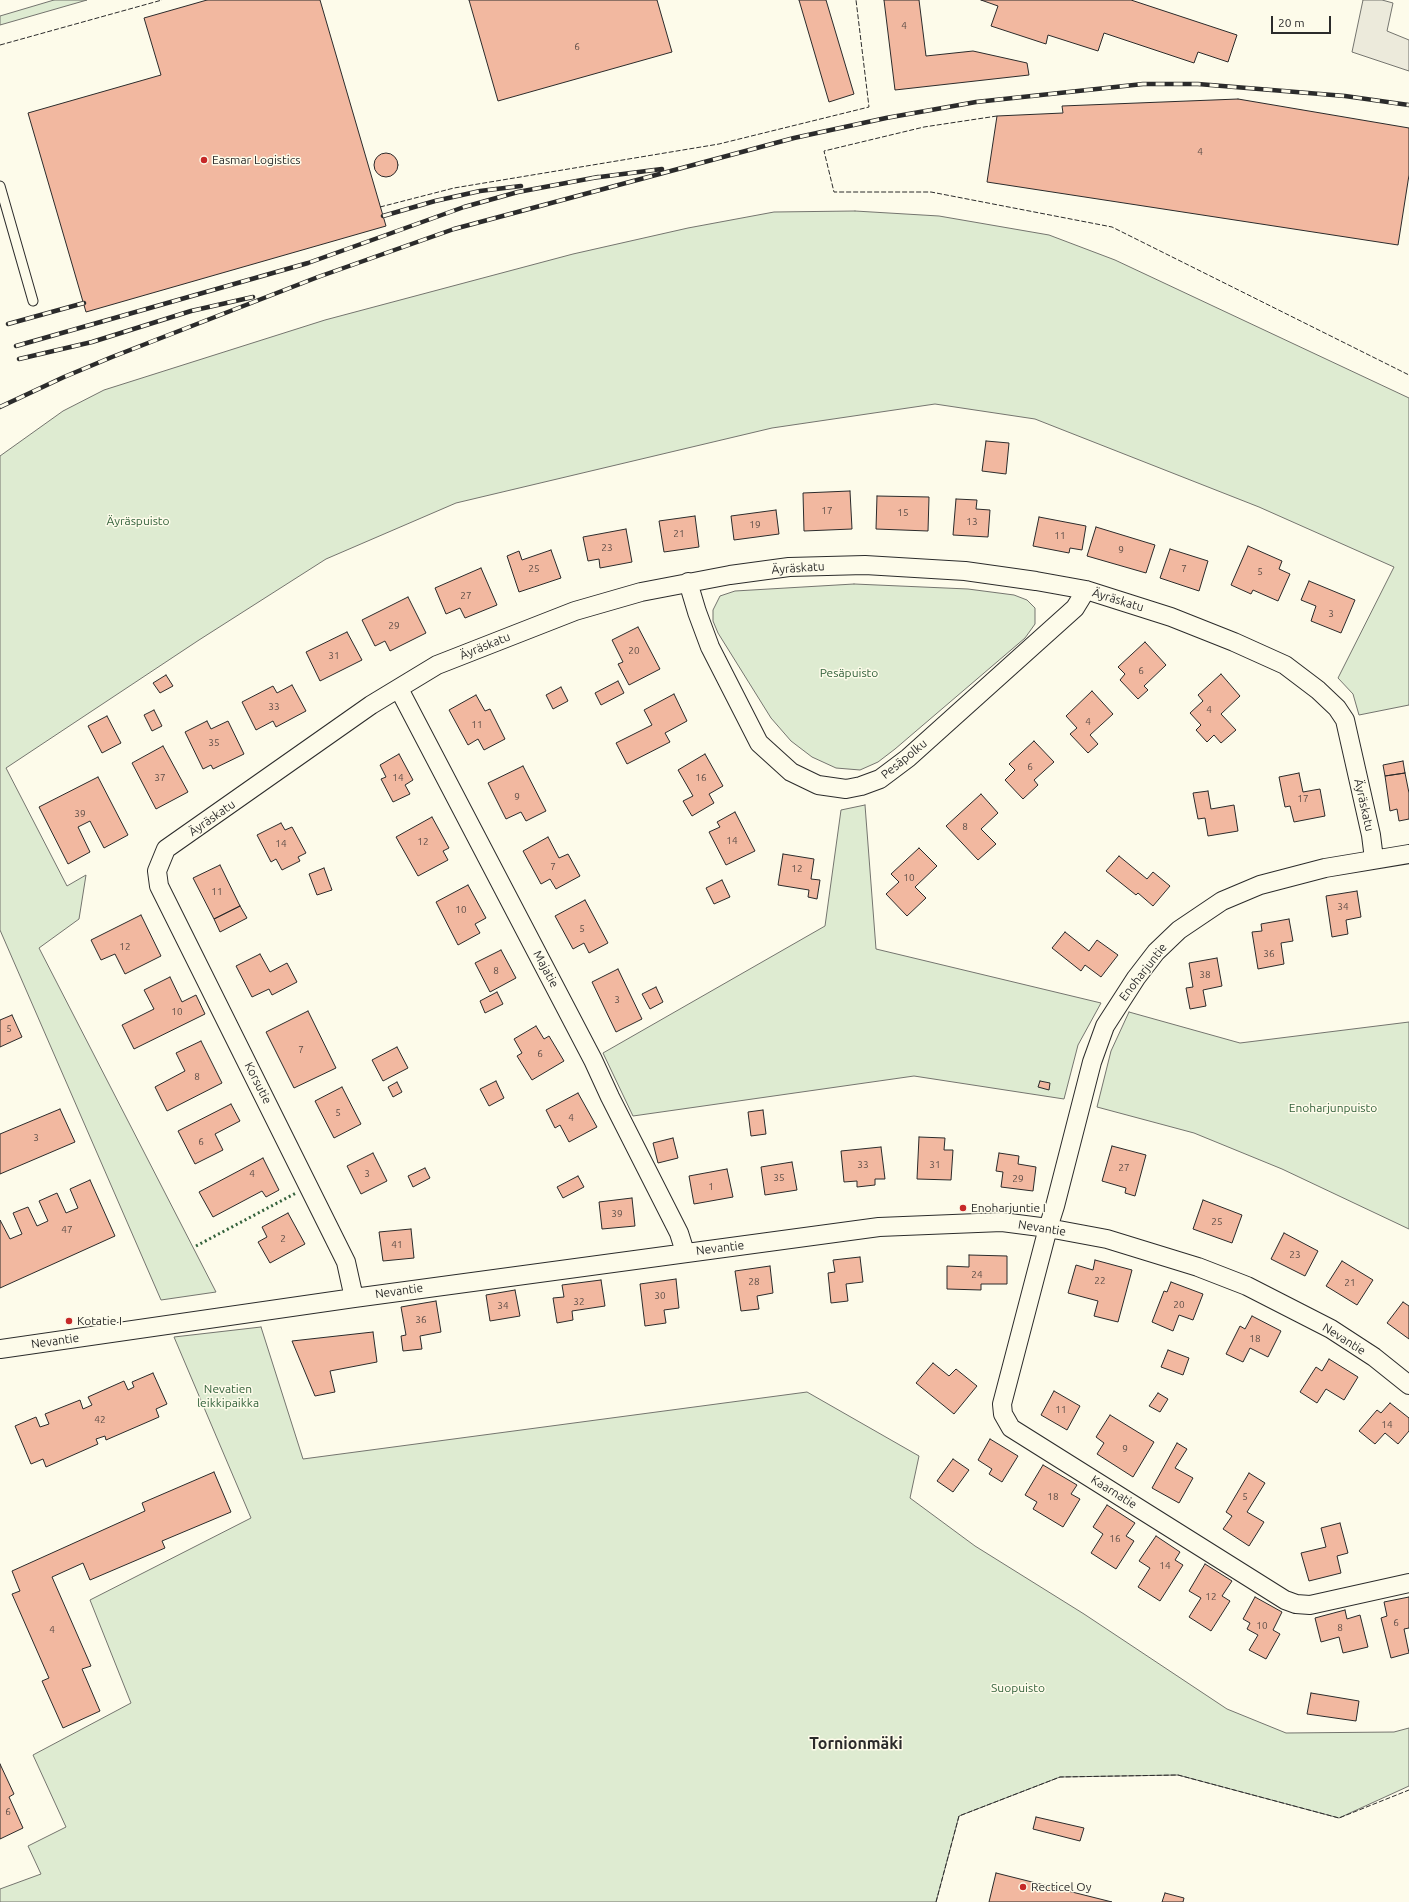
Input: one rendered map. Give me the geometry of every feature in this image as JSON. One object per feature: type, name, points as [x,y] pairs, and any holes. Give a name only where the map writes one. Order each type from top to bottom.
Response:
[{"type":"street","name":"Äyräskatu","points":[[157,871],[166,849],[365,710],[437,665],[575,611],[641,592],[688,582],[789,567],[865,565],[965,571],[1086,590],[1171,617],[1234,642],[1285,665],[1318,690],[1337,708],[1345,720],[1371,835],[1374,859]]},
{"type":"street","name":"Pesäpolku","points":[[688,582],[710,647],[759,743],[791,772],[818,785],[846,789],[861,786],[880,779],[908,758],[1076,608],[1086,590]]},
{"type":"street","name":"Majatie","points":[[399,689],[593,1060],[610,1097],[679,1233],[685,1252]]},
{"type":"street","name":"Enoharjuntie","points":[[1048,1228],[1056,1206],[1092,1062],[1105,1026],[1124,995],[1156,952],[1179,930],[1222,901],[1260,886],[1325,868],[1409,854]]},
{"type":"street","name":"Korsutie","points":[[157,871],[159,886],[346,1262],[354,1298]]},
{"type":"street","name":"Nevantie","points":[[0,1349],[685,1252],[879,1227],[1002,1222],[1048,1228],[1107,1239],[1198,1267],[1247,1286],[1331,1329],[1374,1357],[1409,1384]]},
{"type":"street","name":"Kaarnatie","points":[[1048,1228],[1002,1404],[1003,1414],[1011,1428],[1285,1600],[1296,1604],[1310,1605],[1409,1583]]},
{"type":"lane","points":[[0,186],[33,301]]},
{"type":"green space","points":[[54,0],[87,0],[0,25],[0,16]]},
{"type":"green space","name":"Äyräspuisto","points":[[855,211],[939,216],[1049,235],[1115,260],[1409,398],[1409,705],[1359,715],[1353,694],[1338,678],[1394,567],[1259,507],[1035,419],[935,404],[772,428],[456,503],[326,559],[199,640],[6,768],[67,886],[86,875],[79,919],[39,948],[216,1292],[161,1300],[0,930],[0,456],[63,411],[104,390],[325,320],[573,254],[688,228],[774,212]]},
{"type":"green space","name":"Pesäpuisto","points":[[854,584],[968,589],[1014,595],[1027,600],[1035,608],[1035,624],[1025,638],[895,749],[878,762],[860,770],[836,768],[812,757],[791,741],[771,718],[718,633],[713,621],[713,610],[720,596],[735,591]]},
{"type":"green space","points":[[865,805],[876,949],[1101,1003],[1078,1045],[1064,1099],[914,1076],[633,1116],[603,1053],[825,926],[841,810]]},
{"type":"green space","name":"Enoharjunpuisto","points":[[1129,1012],[1240,1043],[1409,1022],[1409,1229],[1282,1169],[1194,1133],[1097,1107],[1111,1051]]},
{"type":"green space","points":[[261,1327],[303,1459],[807,1392],[919,1456],[910,1498],[975,1546],[1084,1614],[1227,1709],[1286,1733],[1394,1732],[1409,1728],[1409,1786],[1339,1818],[1178,1775],[1060,1777],[959,1816],[936,1902],[0,1902],[0,1889],[41,1874],[28,1846],[66,1827],[33,1755],[131,1703],[90,1600],[251,1518],[174,1337]]},
{"type":"shaded area","points":[[1363,0],[1382,0],[1393,3],[1387,31],[1409,40],[1409,71],[1352,52]]},
{"type":"building","name":"Easmar Logistics","points":[[207,0],[320,0],[386,226],[86,312],[28,113],[161,75],[144,18]]},
{"type":"building","points":[[469,0],[657,0],[672,52],[498,101]]},
{"type":"building","points":[[799,0],[826,0],[854,94],[829,102]]},
{"type":"building","points":[[884,0],[919,0],[926,56],[973,51],[1027,63],[1029,75],[895,90]]},
{"type":"building","points":[[981,0],[1131,0],[1237,35],[1228,62],[1198,52],[1194,63],[1104,33],[1098,51],[1048,35],[1046,44],[991,26],[998,6]]},
{"type":"building","points":[[1238,99],[1409,128],[1409,175],[1398,245],[987,182],[997,116],[1063,113],[1062,106]]},
{"type":"building","points":[[386,153],[394,157],[398,165],[394,173],[386,177],[378,173],[374,165],[378,157]]},
{"type":"building","points":[[986,441],[1009,443],[1006,474],[982,471]]},
{"type":"building","points":[[850,491],[852,529],[804,531],[803,493]]},
{"type":"building","points":[[877,496],[929,497],[928,531],[876,529]]},
{"type":"building","points":[[956,499],[977,500],[976,509],[990,510],[988,537],[953,535]]},
{"type":"building","points":[[776,510],[779,534],[734,540],[731,516]]},
{"type":"building","points":[[695,516],[699,547],[664,552],[659,521]]},
{"type":"building","points":[[1039,517],[1086,526],[1082,550],[1070,548],[1069,553],[1033,546]]},
{"type":"building","points":[[1096,527],[1155,545],[1146,573],[1087,556]]},
{"type":"building","points":[[626,529],[632,562],[600,568],[599,559],[588,561],[583,537]]},
{"type":"building","points":[[1248,546],[1282,561],[1279,569],[1290,574],[1278,601],[1253,590],[1251,594],[1231,585]]},
{"type":"building","points":[[1170,549],[1208,561],[1199,591],[1160,578]]},
{"type":"building","points":[[551,550],[561,578],[519,592],[507,556],[519,551],[522,560]]},
{"type":"building","points":[[481,568],[497,605],[465,618],[460,608],[446,614],[435,588]]},
{"type":"building","points":[[1309,581],[1355,600],[1341,633],[1311,621],[1316,606],[1301,600]]},
{"type":"building","points":[[408,597],[426,633],[390,651],[385,641],[375,646],[362,620]]},
{"type":"building","points":[[638,627],[660,669],[629,685],[618,664],[623,662],[612,640]]},
{"type":"building","points":[[347,632],[362,660],[320,681],[306,652]]},
{"type":"building","points":[[1145,642],[1166,665],[1144,686],[1148,690],[1138,699],[1120,680],[1125,674],[1118,667]]},
{"type":"building","points":[[1221,674],[1240,696],[1221,714],[1236,730],[1221,743],[1214,735],[1207,742],[1196,730],[1201,725],[1190,713],[1203,701],[1198,695]]},
{"type":"building","points":[[166,675],[173,686],[160,693],[153,683]]},
{"type":"building","points":[[618,681],[624,693],[601,705],[595,693]]},
{"type":"building","points":[[292,685],[306,711],[276,727],[273,721],[256,730],[242,702],[273,686],[277,693]]},
{"type":"building","points":[[561,687],[568,701],[553,709],[546,695]]},
{"type":"building","points":[[1092,691],[1113,714],[1090,735],[1098,744],[1088,753],[1070,734],[1077,728],[1066,716]]},
{"type":"building","points":[[674,694],[687,721],[665,733],[670,742],[627,764],[616,743],[652,725],[644,710]]},
{"type":"building","points":[[476,695],[485,711],[490,709],[505,739],[484,750],[478,739],[468,745],[449,710]]},
{"type":"building","points":[[154,710],[162,726],[152,731],[144,715]]},
{"type":"building","points":[[107,716],[121,743],[102,753],[88,726]]},
{"type":"building","points":[[207,721],[211,729],[228,721],[244,754],[213,769],[211,765],[203,769],[185,732]]},
{"type":"building","points":[[1034,741],[1054,762],[1034,780],[1038,785],[1023,799],[1005,780],[1015,770],[1009,764]]},
{"type":"building","points":[[163,746],[188,792],[156,809],[132,763]]},
{"type":"building","points":[[399,754],[413,780],[405,785],[410,794],[393,802],[381,779],[386,777],[380,765]]},
{"type":"building","points":[[705,754],[723,786],[709,794],[714,803],[692,816],[683,801],[693,796],[678,770]]},
{"type":"building","points":[[1403,761],[1405,773],[1385,776],[1383,765]]},
{"type":"building","points":[[523,766],[546,811],[526,821],[521,812],[506,819],[488,783]]},
{"type":"building","points":[[1299,773],[1303,792],[1320,789],[1325,816],[1294,822],[1290,806],[1285,807],[1279,777]]},
{"type":"building","points":[[1405,773],[1409,793],[1409,819],[1399,821],[1397,809],[1390,811],[1385,776]]},
{"type":"building","points":[[98,777],[128,835],[104,848],[90,821],[78,827],[90,852],[68,864],[39,807]]},
{"type":"building","points":[[1208,791],[1211,809],[1234,805],[1238,831],[1208,836],[1205,818],[1198,819],[1193,793]]},
{"type":"building","points":[[981,794],[998,813],[981,829],[996,844],[978,860],[946,826]]},
{"type":"building","points":[[735,812],[755,851],[726,865],[709,832],[720,827],[717,822]]},
{"type":"building","points":[[432,817],[449,848],[443,851],[448,860],[418,876],[396,837]]},
{"type":"building","points":[[281,823],[285,830],[292,827],[306,853],[298,857],[300,861],[282,870],[276,859],[271,862],[257,835]]},
{"type":"building","points":[[548,837],[559,858],[568,854],[580,876],[556,889],[550,879],[541,884],[523,851]]},
{"type":"building","points":[[919,848],[937,866],[915,887],[926,898],[907,916],[886,894],[899,882],[891,874]]},
{"type":"building","points":[[783,854],[814,859],[811,879],[820,880],[817,899],[808,897],[809,890],[778,885]]},
{"type":"building","points":[[1119,856],[1147,879],[1153,872],[1170,886],[1153,906],[1138,893],[1136,895],[1106,871]]},
{"type":"building","points":[[220,865],[240,906],[214,919],[193,878]]},
{"type":"building","points":[[324,868],[332,890],[317,895],[309,874]]},
{"type":"building","points":[[722,880],[730,897],[714,904],[706,888]]},
{"type":"building","points":[[468,885],[486,918],[475,924],[480,933],[458,945],[436,902]]},
{"type":"building","points":[[1357,891],[1361,917],[1346,920],[1348,934],[1332,937],[1326,896]]},
{"type":"building","points":[[585,900],[608,943],[589,953],[584,943],[573,949],[555,916]]},
{"type":"building","points":[[240,906],[247,918],[220,932],[214,919]]},
{"type":"building","points":[[141,915],[161,956],[125,974],[115,954],[101,960],[91,940]]},
{"type":"building","points":[[1289,919],[1293,941],[1281,943],[1284,964],[1258,969],[1252,932],[1262,931],[1261,924]]},
{"type":"building","points":[[1065,932],[1089,951],[1097,940],[1118,955],[1101,977],[1085,965],[1081,971],[1052,948]]},
{"type":"building","points":[[501,950],[516,978],[490,992],[475,963]]},
{"type":"building","points":[[260,954],[270,972],[287,963],[297,982],[272,995],[269,989],[252,997],[236,966]]},
{"type":"building","points":[[1217,958],[1222,986],[1203,990],[1206,1006],[1190,1009],[1186,988],[1193,987],[1189,963]]},
{"type":"building","points":[[618,969],[642,1019],[616,1032],[592,982]]},
{"type":"building","points":[[170,977],[182,1002],[196,995],[205,1014],[134,1049],[122,1025],[154,1009],[144,990]]},
{"type":"building","points":[[656,987],[663,1002],[650,1009],[642,994]]},
{"type":"building","points":[[497,992],[503,1004],[485,1013],[480,1001]]},
{"type":"building","points":[[308,1011],[336,1068],[294,1088],[266,1032]]},
{"type":"building","points":[[12,1015],[22,1037],[0,1047],[0,1020]]},
{"type":"building","points":[[536,1026],[544,1039],[549,1036],[564,1061],[532,1080],[517,1056],[522,1053],[514,1039]]},
{"type":"building","points":[[201,1041],[222,1083],[167,1111],[155,1087],[185,1071],[176,1053]]},
{"type":"building","points":[[397,1047],[408,1068],[383,1081],[372,1060]]},
{"type":"building","points":[[496,1081],[504,1098],[489,1106],[480,1089]]},
{"type":"building","points":[[1040,1081],[1050,1083],[1049,1090],[1038,1087]]},
{"type":"building","points":[[397,1082],[402,1092],[393,1097],[388,1087]]},
{"type":"building","points":[[342,1087],[361,1124],[334,1138],[315,1101]]},
{"type":"building","points":[[578,1093],[597,1127],[569,1142],[560,1125],[555,1128],[546,1110]]},
{"type":"building","points":[[231,1104],[240,1121],[215,1134],[223,1150],[195,1164],[178,1131]]},
{"type":"building","points":[[60,1109],[75,1142],[0,1174],[0,1134]]},
{"type":"building","points":[[763,1110],[766,1134],[751,1136],[748,1112]]},
{"type":"building","points":[[919,1137],[945,1138],[944,1150],[953,1150],[951,1180],[917,1179]]},
{"type":"building","points":[[673,1138],[678,1158],[658,1163],[653,1143]]},
{"type":"building","points":[[1112,1146],[1146,1155],[1135,1196],[1125,1193],[1126,1188],[1102,1181]]},
{"type":"building","points":[[881,1147],[885,1179],[875,1179],[875,1185],[857,1187],[857,1181],[844,1182],[841,1151]]},
{"type":"building","points":[[373,1153],[387,1181],[361,1194],[347,1166]]},
{"type":"building","points":[[999,1153],[1019,1156],[1018,1164],[1036,1167],[1033,1191],[1001,1187],[1003,1172],[996,1171]]},
{"type":"building","points":[[263,1158],[279,1190],[266,1197],[262,1191],[213,1217],[199,1192]]},
{"type":"building","points":[[792,1162],[797,1190],[765,1195],[761,1167]]},
{"type":"building","points":[[425,1168],[430,1178],[413,1187],[408,1176]]},
{"type":"building","points":[[727,1169],[733,1197],[694,1204],[689,1176]]},
{"type":"building","points":[[578,1176],[584,1187],[563,1198],[557,1187]]},
{"type":"building","points":[[90,1180],[115,1236],[0,1288],[0,1220],[10,1239],[22,1234],[13,1213],[28,1207],[37,1226],[48,1221],[39,1201],[57,1193],[66,1213],[78,1208],[70,1189]]},
{"type":"building","points":[[632,1198],[635,1226],[602,1229],[599,1202]]},
{"type":"building","points":[[1203,1200],[1242,1215],[1232,1243],[1193,1229]]},
{"type":"building","points":[[288,1213],[305,1244],[270,1263],[258,1242],[267,1237],[262,1227]]},
{"type":"building","points":[[411,1229],[414,1258],[383,1261],[379,1232]]},
{"type":"building","points":[[1284,1233],[1318,1251],[1305,1276],[1271,1259]]},
{"type":"building","points":[[969,1255],[1007,1256],[1007,1284],[981,1284],[981,1290],[947,1289],[947,1266],[969,1267]]},
{"type":"building","points":[[860,1257],[863,1282],[846,1284],[848,1301],[831,1303],[828,1273],[835,1272],[833,1260]]},
{"type":"building","points":[[1095,1260],[1132,1270],[1118,1322],[1094,1316],[1098,1301],[1068,1293],[1076,1265],[1093,1270]]},
{"type":"building","points":[[1342,1261],[1373,1280],[1357,1305],[1326,1286]]},
{"type":"building","points":[[770,1266],[773,1293],[757,1296],[759,1309],[741,1311],[735,1271]]},
{"type":"building","points":[[676,1279],[679,1308],[664,1310],[666,1323],[645,1326],[640,1284]]},
{"type":"building","points":[[601,1280],[605,1306],[572,1311],[573,1320],[557,1323],[553,1298],[564,1297],[562,1285]]},
{"type":"building","points":[[1171,1282],[1203,1294],[1193,1320],[1179,1315],[1173,1331],[1152,1322],[1164,1291],[1167,1292]]},
{"type":"building","points":[[515,1290],[520,1316],[490,1321],[486,1295]]},
{"type":"building","points":[[436,1301],[441,1332],[420,1336],[422,1349],[403,1351],[401,1336],[406,1335],[401,1307]]},
{"type":"building","points":[[1403,1302],[1409,1306],[1409,1339],[1387,1323]]},
{"type":"building","points":[[1252,1316],[1281,1331],[1268,1357],[1250,1348],[1243,1362],[1226,1354],[1240,1326],[1245,1329]]},
{"type":"building","points":[[373,1332],[377,1362],[330,1371],[335,1392],[315,1396],[292,1341]]},
{"type":"building","points":[[1168,1350],[1189,1358],[1183,1375],[1161,1367]]},
{"type":"building","points":[[1329,1359],[1358,1377],[1344,1400],[1326,1389],[1317,1403],[1300,1392],[1316,1367],[1322,1371]]},
{"type":"building","points":[[933,1363],[949,1376],[956,1369],[977,1386],[954,1414],[916,1383]]},
{"type":"building","points":[[153,1373],[167,1404],[156,1409],[159,1417],[106,1440],[105,1436],[96,1439],[98,1444],[46,1467],[43,1459],[31,1464],[15,1426],[36,1417],[40,1427],[49,1424],[45,1414],[80,1400],[83,1409],[92,1405],[88,1397],[124,1381],[128,1390],[134,1387],[132,1382]]},
{"type":"building","points":[[1054,1391],[1080,1406],[1067,1430],[1041,1415]]},
{"type":"building","points":[[1158,1393],[1168,1399],[1160,1412],[1149,1406]]},
{"type":"building","points":[[1390,1403],[1409,1418],[1409,1431],[1398,1444],[1385,1433],[1375,1444],[1359,1431],[1377,1410],[1381,1413]]},
{"type":"building","points":[[1110,1415],[1154,1442],[1133,1477],[1097,1454],[1104,1443],[1096,1437]]},
{"type":"building","points":[[990,1439],[1018,1456],[1002,1482],[989,1474],[992,1469],[978,1460]]},
{"type":"building","points":[[1177,1443],[1187,1449],[1175,1468],[1193,1478],[1179,1503],[1152,1488]]},
{"type":"building","points":[[953,1459],[969,1470],[953,1492],[937,1481]]},
{"type":"building","points":[[1043,1465],[1077,1485],[1071,1494],[1080,1499],[1063,1527],[1033,1509],[1037,1502],[1025,1495]]},
{"type":"building","points":[[214,1472],[231,1512],[162,1541],[165,1548],[90,1580],[83,1563],[52,1577],[91,1666],[82,1669],[100,1711],[63,1728],[42,1681],[49,1678],[12,1594],[20,1591],[12,1571],[145,1511],[142,1503]]},
{"type":"building","points":[[1249,1473],[1265,1483],[1247,1512],[1264,1522],[1249,1546],[1223,1529],[1232,1516],[1226,1512]]},
{"type":"building","points":[[1107,1505],[1135,1523],[1126,1536],[1134,1541],[1116,1569],[1091,1553],[1103,1534],[1093,1527]]},
{"type":"building","points":[[1340,1523],[1348,1553],[1337,1556],[1341,1573],[1309,1581],[1301,1553],[1326,1547],[1321,1528]]},
{"type":"building","points":[[1156,1536],[1180,1552],[1175,1560],[1183,1565],[1160,1601],[1138,1587],[1150,1568],[1139,1561]]},
{"type":"building","points":[[1205,1564],[1232,1581],[1222,1596],[1230,1601],[1211,1631],[1189,1617],[1201,1598],[1189,1591]]},
{"type":"building","points":[[1255,1597],[1282,1612],[1273,1630],[1280,1634],[1266,1659],[1249,1650],[1258,1635],[1247,1629],[1250,1623],[1243,1619]]},
{"type":"building","points":[[1409,1597],[1409,1628],[1404,1629],[1409,1653],[1391,1658],[1381,1618],[1387,1616],[1384,1602]]},
{"type":"building","points":[[1345,1610],[1347,1619],[1360,1615],[1368,1647],[1343,1653],[1339,1637],[1321,1642],[1315,1618]]},
{"type":"building","points":[[1311,1693],[1359,1701],[1356,1721],[1307,1714]]},
{"type":"building","points":[[0,1764],[14,1794],[9,1797],[23,1828],[0,1839]]},
{"type":"building","points":[[1036,1817],[1084,1828],[1080,1841],[1033,1829]]},
{"type":"building","name":"Recticel Oy","points":[[996,1873],[1112,1902],[989,1902]]},
{"type":"building","points":[[1165,1893],[1184,1898],[1183,1902],[1162,1902]]},
{"type":"railway","points":[[0,407],[64,377],[112,357],[318,277],[454,229],[794,138],[886,118],[976,102],[1143,84],[1198,84],[1345,96],[1409,105]]},
{"type":"railway","points":[[592,178],[662,169]]},
{"type":"railway","points":[[16,346],[308,263],[464,207],[518,192],[598,177]]},
{"type":"railway","points":[[383,216],[435,201],[480,191],[521,186]]},
{"type":"railway","points":[[19,359],[92,342],[191,311],[253,297]]},
{"type":"railway","points":[[8,324],[84,303]]},
{"type":"hedge","points":[[196,1246],[296,1193]]},
{"type":"fence","points":[[0,45],[162,0]]},
{"type":"fence","points":[[380,207],[454,188],[719,144],[869,107],[856,0]]},
{"type":"fence","points":[[997,116],[924,127],[824,151],[834,192],[931,192],[1112,227],[1409,375]]},
{"type":"fence","points":[[936,1902],[959,1816],[1060,1777],[1178,1775],[1339,1818],[1409,1790]]},
{"type":"place","name":"Easmar Logistics","points":[[204,160]]},
{"type":"place","name":"Enoharjuntie I","points":[[963,1208]]},
{"type":"place","name":"Kotatie I","points":[[69,1321]]},
{"type":"place","name":"Recticel Oy","points":[[1023,1887]]},
{"type":"district","name":"Tornionmäki","points":[[856,1744]]},
{"type":"park label","name":"Nevatien leikkipaikka","points":[[228,1396]]},
{"type":"park label","name":"Suopuisto","points":[[1018,1688]]}]
